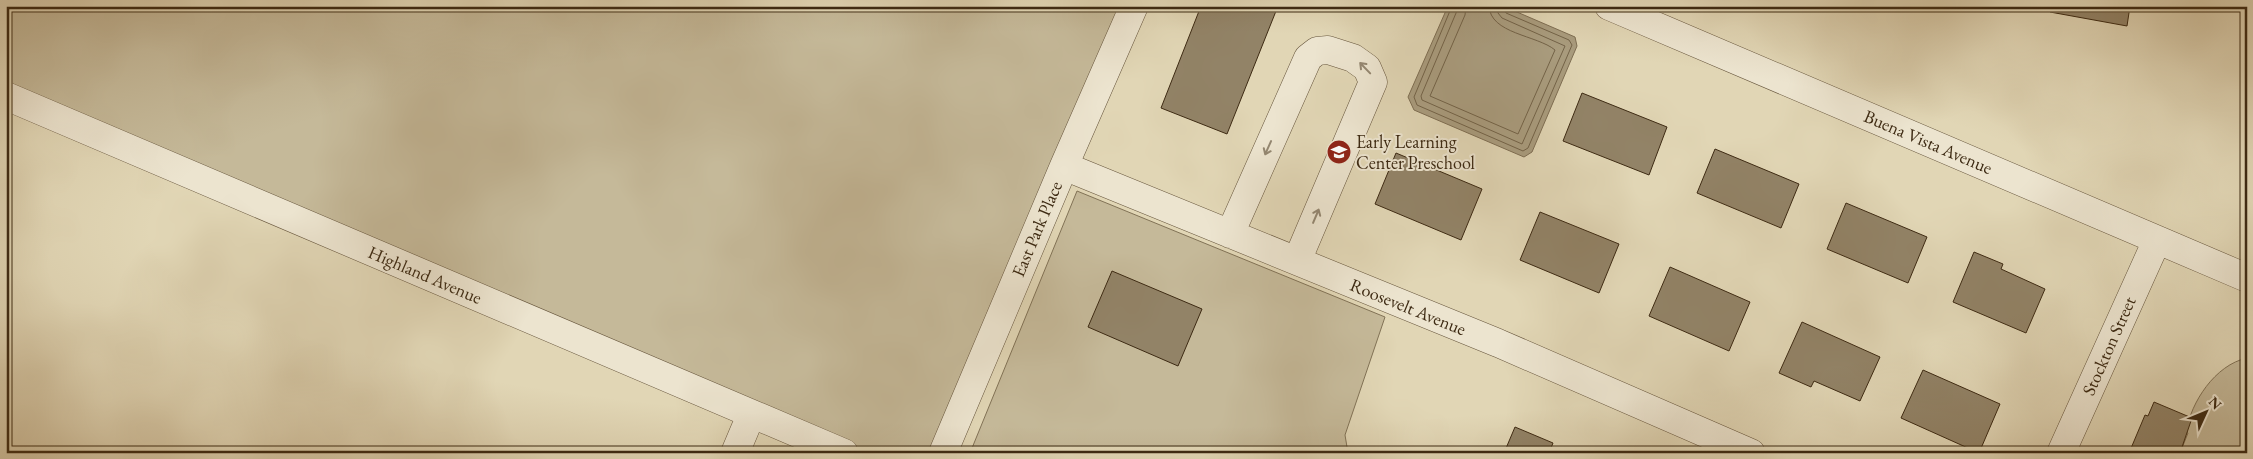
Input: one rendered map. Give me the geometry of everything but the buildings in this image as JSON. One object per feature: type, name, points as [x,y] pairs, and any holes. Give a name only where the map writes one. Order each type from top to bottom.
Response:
[{"type":"street","name":"East Park Place","points":[[943,453],[1064,166],[1134,6]]},
{"type":"street","name":"Buena Vista Avenue","points":[[1609,6],[2247,278]]},
{"type":"street","points":[[1230,234],[1308,58],[1317,51],[1328,50],[1353,58],[1367,68],[1373,82],[1297,261]]},
{"type":"street","name":"Highland Avenue","points":[[6,96],[844,453]]},
{"type":"street","name":"Roosevelt Avenue","points":[[1064,166],[1498,343],[1751,453]]},
{"type":"street","name":"Stockton Street","points":[[2061,453],[2157,240]]},
{"type":"street","points":[[735,453],[751,415]]},
{"type":"shaded area","points":[[6,6],[1128,6],[943,453],[849,453],[6,89]]},
{"type":"shaded area","points":[[1077,191],[1385,317],[1345,435],[1348,453],[970,453]]},
{"type":"shaded area","points":[[2247,358],[2247,453],[2180,453],[2188,433],[2186,432],[2193,409],[2206,386],[2225,368]]},
{"type":"water","points":[[1448,6],[1503,6],[1575,37],[1577,46],[1532,152],[1524,157],[1414,110],[1408,97]]},
{"type":"place","name":"Early Learning Center Preschool","points":[[1339,152]]}]
